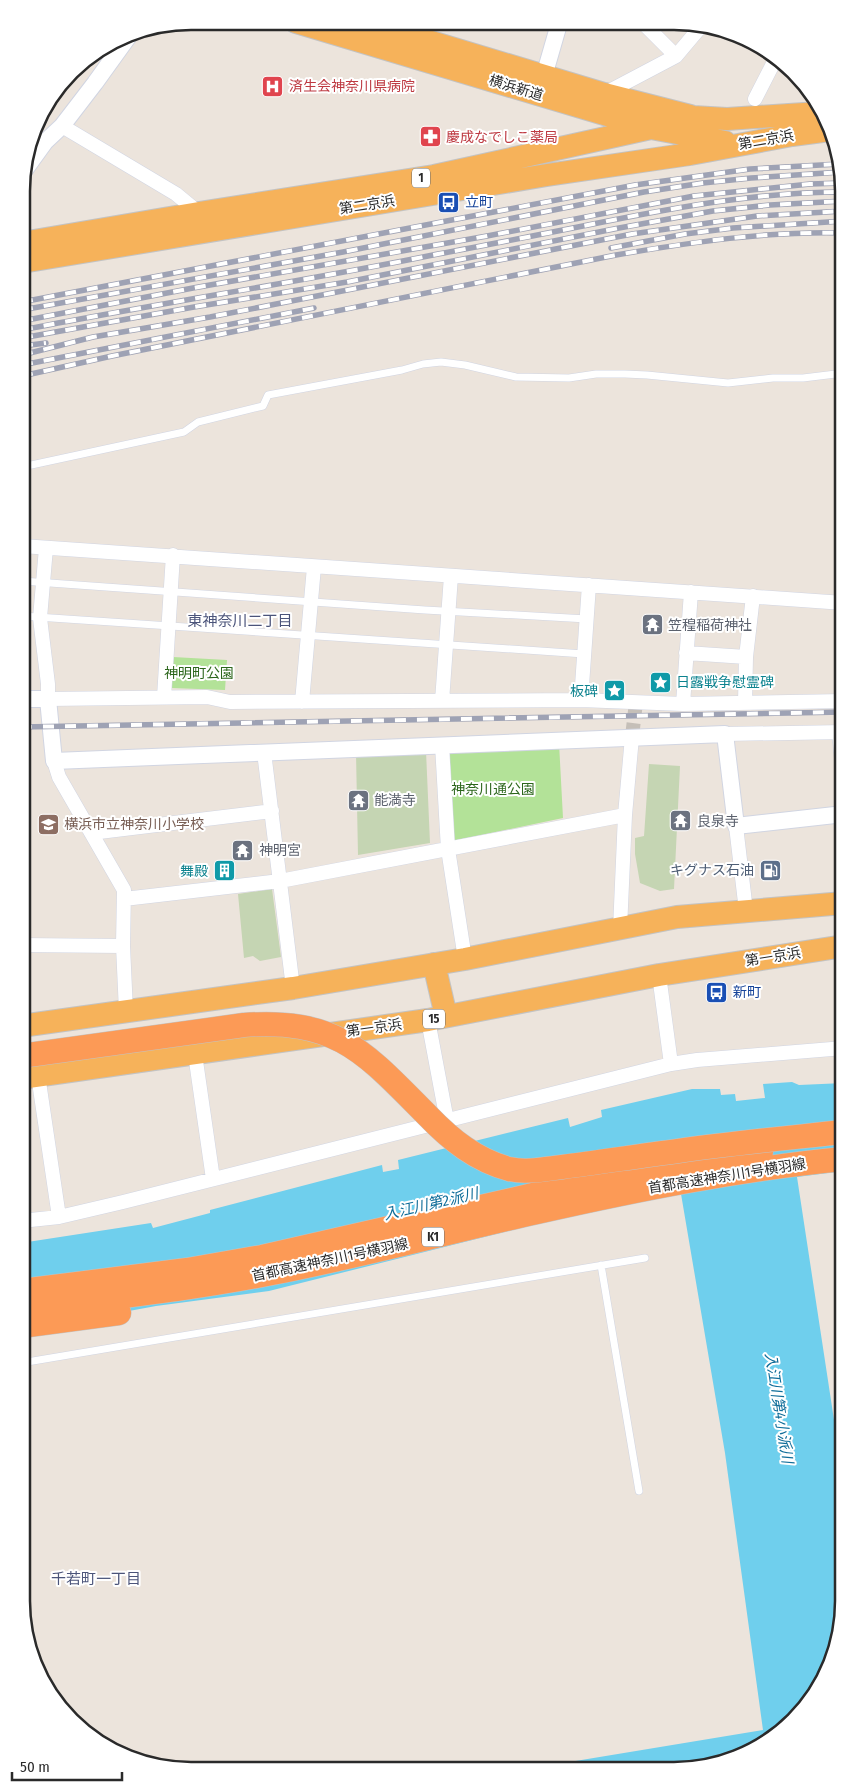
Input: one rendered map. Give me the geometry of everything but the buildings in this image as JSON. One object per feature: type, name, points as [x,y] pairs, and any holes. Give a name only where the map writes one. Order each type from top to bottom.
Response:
[{"type":"highway","name":"横浜新道","points":[[323,30],[651,128],[738,145]]},
{"type":"highway","name":"横浜新道","points":[[392,30],[604,94],[693,117]]},
{"type":"highway","name":"第二京浜","points":[[30,242],[434,176],[693,117],[727,119],[814,113]]},
{"type":"highway","name":"第二京浜","points":[[30,261],[823,131]]},
{"type":"highway","points":[[30,1025],[293,988],[465,959],[678,917],[835,903]]},
{"type":"highway","name":"第一京浜","points":[[30,1076],[437,1018],[659,975],[835,948]]},
{"type":"highway","name":"15","points":[[434,964],[437,1018]]},
{"type":"highway","points":[[30,1055],[244,1025],[276,1023],[302,1026],[332,1035],[360,1051],[376,1064],[445,1133],[480,1158],[511,1169],[541,1169],[681,1150],[835,1133]]},
{"type":"highway","name":"首都高速神奈川1号横羽線","points":[[30,1289],[187,1270],[262,1257],[533,1195],[684,1163],[835,1142]]},
{"type":"highway","name":"首都高速神奈川1号横羽線","points":[[30,1308],[189,1288],[266,1275],[536,1212],[686,1180],[764,1168],[835,1160]]},
{"type":"highway","points":[[30,1325],[137,1310],[266,1275]]},
{"type":"street","points":[[544,76],[557,30]]},
{"type":"street","points":[[650,30],[676,56]]},
{"type":"street","points":[[604,94],[676,56],[696,32]]},
{"type":"street","points":[[33,157],[44,142],[62,126],[121,46]]},
{"type":"street","points":[[755,99],[773,64]]},
{"type":"street","points":[[62,126],[176,194],[199,213]]},
{"type":"street","points":[[30,547],[835,601]]},
{"type":"street","points":[[46,548],[40,618],[48,684],[54,761],[59,777],[124,890],[123,946],[126,1010]]},
{"type":"street","points":[[164,697],[173,555]]},
{"type":"street","points":[[302,702],[314,567]]},
{"type":"street","points":[[442,701],[451,576]]},
{"type":"street","points":[[581,700],[589,585]]},
{"type":"street","points":[[683,704],[691,592]]},
{"type":"street","points":[[744,703],[746,657],[754,596]]},
{"type":"street","points":[[686,653],[746,657]]},
{"type":"street","points":[[30,699],[164,697],[207,698],[230,702],[581,700],[683,704],[835,701]]},
{"type":"street","points":[[54,761],[632,737],[835,732]]},
{"type":"street","points":[[725,734],[746,911]]},
{"type":"street","points":[[620,929],[625,815],[632,737]]},
{"type":"street","points":[[442,745],[448,849],[465,959]]},
{"type":"street","points":[[264,752],[293,988]]},
{"type":"street","points":[[91,833],[272,811]]},
{"type":"street","points":[[124,899],[280,881],[625,815]]},
{"type":"street","points":[[736,826],[835,815]]},
{"type":"street","points":[[30,944],[123,946]]},
{"type":"street","points":[[659,975],[671,1064]]},
{"type":"street","points":[[437,1018],[447,1121]]},
{"type":"street","points":[[30,1220],[59,1217],[671,1064],[697,1060],[835,1049]]},
{"type":"street","points":[[195,1054],[213,1179]]},
{"type":"street","points":[[30,1076],[59,1217]]},
{"type":"lane","points":[[30,464],[184,432],[198,422],[263,406],[268,395],[441,362],[465,365],[516,377],[569,378],[596,374],[626,374],[728,383],[773,378],[803,378],[835,375]]},
{"type":"lane","points":[[30,581],[311,602],[587,619]]},
{"type":"lane","points":[[30,617],[584,654]]},
{"type":"lane","points":[[30,1361],[646,1258]]},
{"type":"lane","points":[[600,1265],[640,1491]]},
{"type":"green space","name":"神明町公園","points":[[173,657],[227,660],[225,690],[171,688]]},
{"type":"green space","name":"神奈川通公園","points":[[559,743],[563,818],[452,841],[447,756],[452,750]]},
{"type":"green space","points":[[426,751],[430,843],[358,855],[356,753]]},
{"type":"green space","points":[[649,764],[680,766],[674,889],[660,891],[640,883],[635,854],[635,838],[644,836]]},
{"type":"green space","points":[[272,889],[281,957],[260,961],[253,956],[244,958],[238,894]]},
{"type":"water","points":[[792,1082],[799,1085],[835,1083],[835,1172],[797,1177],[835,1426],[835,1612],[830,1643],[823,1663],[802,1699],[772,1729],[745,1745],[726,1753],[685,1762],[569,1762],[763,1730],[725,1453],[680,1188],[269,1291],[156,1306],[30,1329],[30,1242],[151,1223],[153,1228],[210,1213],[210,1210],[382,1165],[383,1172],[399,1169],[398,1160],[568,1118],[570,1127],[602,1117],[601,1110],[692,1089],[720,1089],[721,1095],[735,1094],[736,1101],[765,1098],[763,1084]]},
{"type":"tunnel","points":[[632,737],[636,702]]},
{"type":"railway","points":[[30,300],[635,185],[750,169],[833,164]]},
{"type":"railway","points":[[30,309],[343,252],[644,192],[751,178],[834,172]]},
{"type":"railway","points":[[30,319],[694,196],[835,183]]},
{"type":"railway","points":[[30,329],[334,274],[693,205],[783,194],[835,192]]},
{"type":"railway","points":[[30,337],[347,282],[713,211],[770,205],[835,201]]},
{"type":"railway","points":[[30,353],[93,337],[210,317],[632,234],[757,216],[835,212]]},
{"type":"railway","points":[[611,248],[685,234],[733,228],[835,222]]},
{"type":"railway","points":[[30,374],[112,356],[616,255],[730,238],[835,233]]},
{"type":"railway","points":[[30,363],[314,308]]},
{"type":"railway","points":[[30,345],[46,343]]},
{"type":"railway","points":[[30,727],[835,712]]},
{"type":"place","name":"済生会神奈川県病院","points":[[273,86]]},
{"type":"place","name":"慶成なでしこ薬局","points":[[430,137]]},
{"type":"place","name":"立町","points":[[449,202]]},
{"type":"place","name":"笠䅣稲荷神社","points":[[652,625]]},
{"type":"place","name":"日露戦争慰霊碑","points":[[660,682]]},
{"type":"place","name":"板碑","points":[[614,691]]},
{"type":"place","name":"能満寺","points":[[358,800]]},
{"type":"place","name":"良泉寺","points":[[681,821]]},
{"type":"place","name":"横浜市立神奈川小学校","points":[[48,824]]},
{"type":"place","name":"神明宮","points":[[243,850]]},
{"type":"place","name":"キグナス石油","points":[[770,870]]},
{"type":"place","name":"舞殿","points":[[224,871]]},
{"type":"place","name":"新町","points":[[717,992]]},
{"type":"district","name":"東神奈川二丁目","points":[[240,621]]},
{"type":"district","name":"千若町一丁目","points":[[96,1579]]},
{"type":"water label","name":"入江川第2派川","points":[[431,1204]]},
{"type":"water label","name":"入江川第4小派川","points":[[779,1408]]}]
